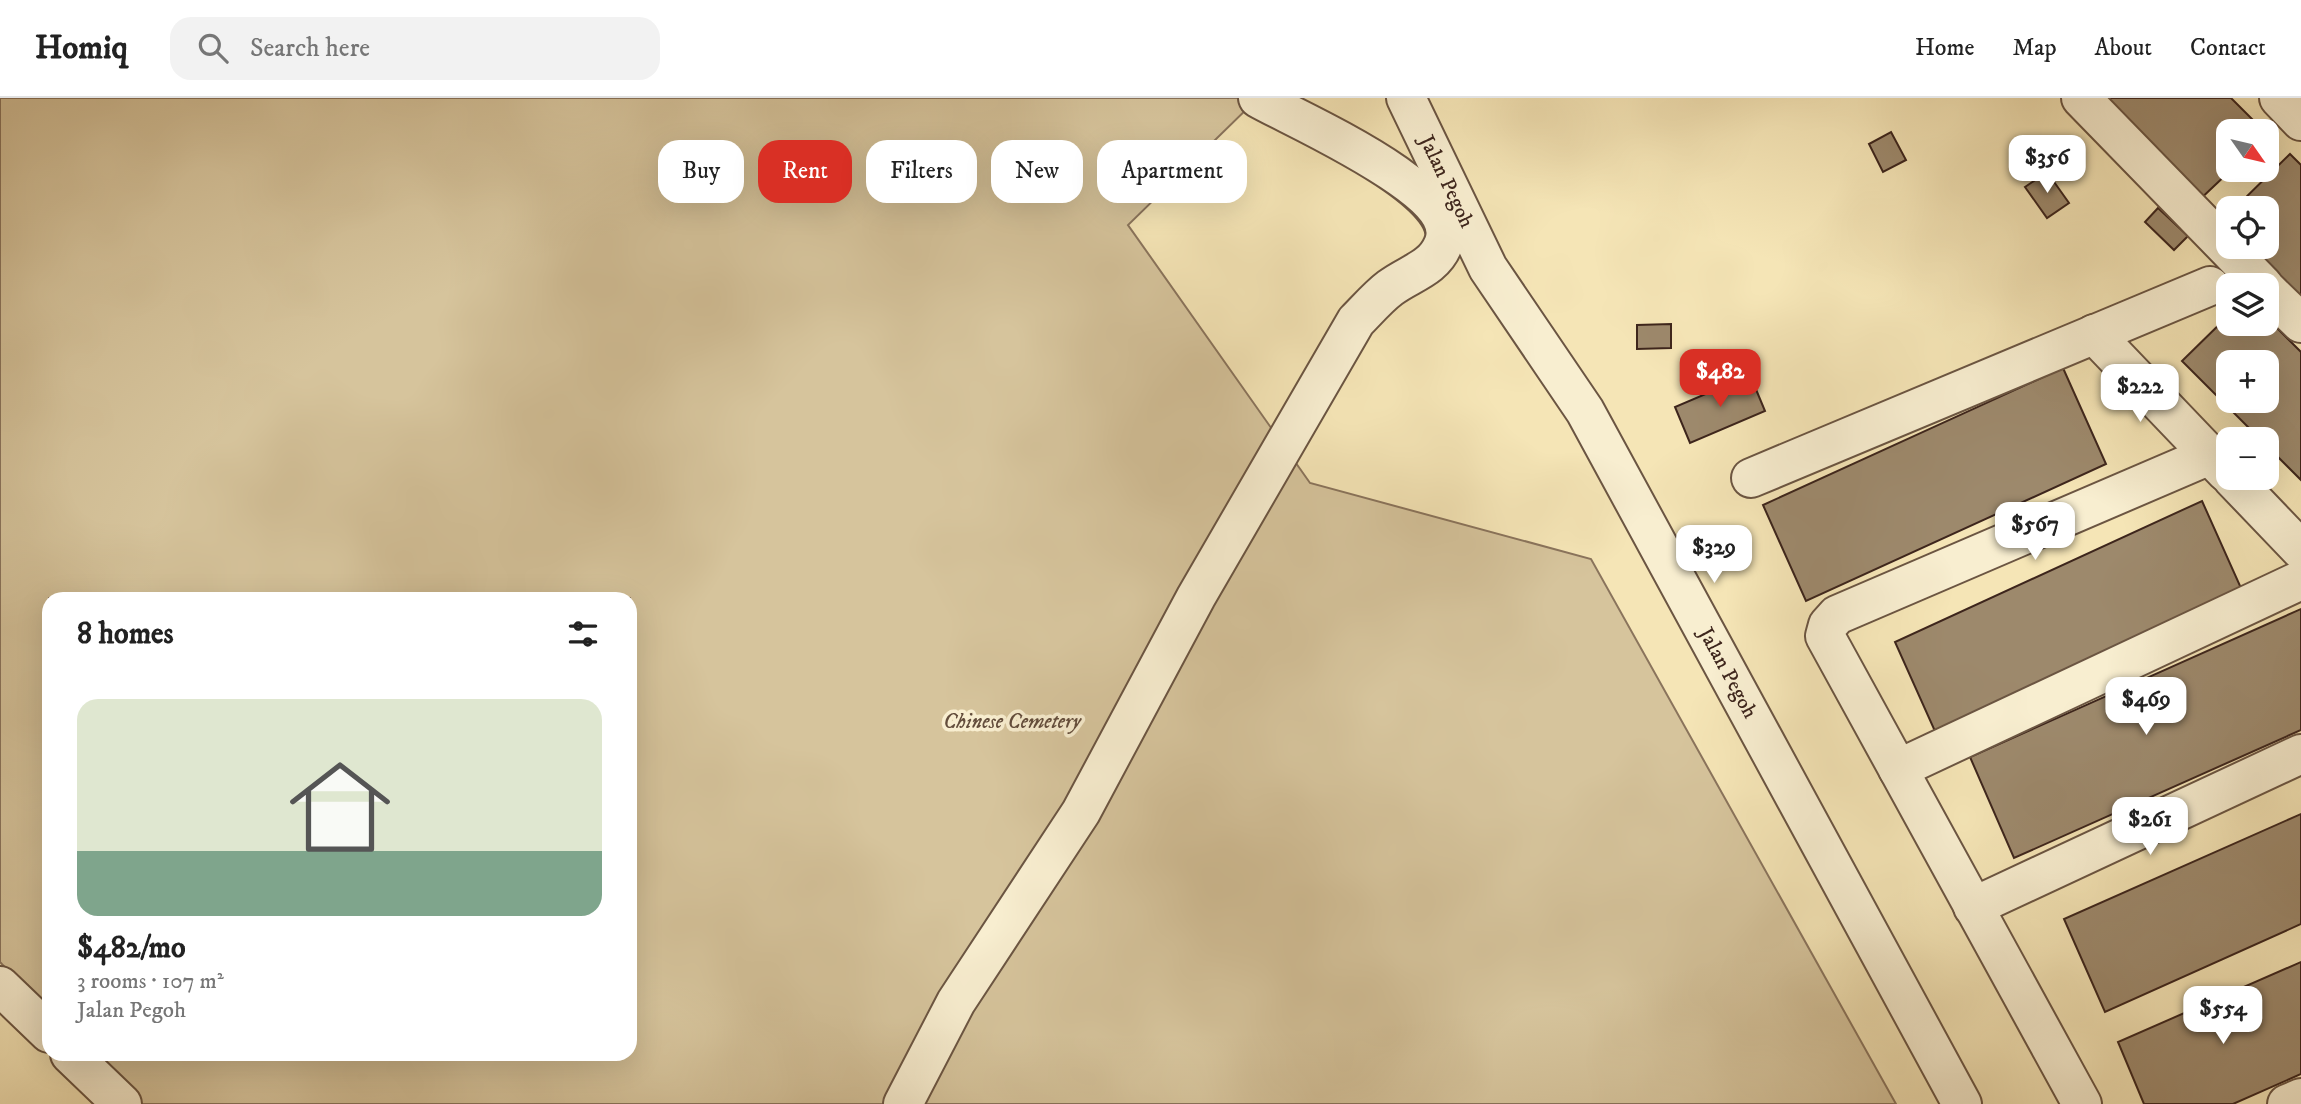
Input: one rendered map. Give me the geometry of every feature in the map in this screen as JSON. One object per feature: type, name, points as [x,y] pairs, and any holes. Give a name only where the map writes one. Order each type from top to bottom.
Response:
[{"type":"street","points":[[903,1104],[956,1002],[1081,812],[1196,597],[1356,321],[1390,288],[1429,266],[1444,244],[1445,224],[1432,203],[1364,152],[1258,98]]},
{"type":"street","name":"Jalan Pegoh","points":[[1406,98],[1488,268],[1585,411],[1962,1104]]},
{"type":"street","points":[[2081,98],[2251,273]]},
{"type":"street","points":[[2279,98],[2301,121]]},
{"type":"street","points":[[1751,478],[2210,286]]},
{"type":"street","points":[[2279,301],[2301,323]]},
{"type":"street","points":[[2094,334],[2216,462]]},
{"type":"street","points":[[2082,1104],[1825,636],[1828,625],[1838,615],[2216,472]]},
{"type":"street","points":[[2243,490],[2301,550]]},
{"type":"street","points":[[1898,769],[2301,580]]},
{"type":"street","points":[[1973,907],[2301,754]]},
{"type":"street","points":[[0,986],[42,1026]]},
{"type":"street","points":[[77,1061],[122,1104]]},
{"type":"street","points":[[2287,1104],[2301,1098]]},
{"type":"green space","name":"Chinese Cemetery","points":[[0,98],[1258,98],[1215,140],[1097,140],[1097,203],[1151,203],[1128,225],[1310,483],[1591,559],[1896,1104],[129,1104],[89,1061],[637,1061],[637,592],[42,592],[42,1008],[0,962]]},
{"type":"building","points":[[2094,98],[2231,98],[2252,119],[2216,119],[2216,182],[2218,182],[2195,204]]},
{"type":"building","points":[[1891,132],[1906,160],[1883,172],[1869,144]]},
{"type":"building","points":[[2290,154],[2301,165],[2301,300],[2279,278],[2279,273],[2275,273],[2261,259],[2279,259],[2279,196],[2247,196],[2261,182],[2279,182],[2279,165]]},
{"type":"building","points":[[2047,172],[2069,203],[2047,218],[2025,187]]},
{"type":"building","points":[[2158,208],[2188,236],[2174,250],[2145,222]]},
{"type":"building","points":[[1671,324],[1671,348],[1637,349],[1637,325]]},
{"type":"building","points":[[2216,328],[2216,336],[2279,336],[2279,330],[2301,352],[2301,480],[2279,458],[2279,427],[2248,427],[2234,413],[2279,413],[2279,350],[2216,350],[2216,395],[2182,361]]},
{"type":"building","points":[[2063,368],[2106,464],[1806,601],[1763,505]]},
{"type":"building","points":[[1750,375],[1765,411],[1690,443],[1675,407]]},
{"type":"building","points":[[2202,501],[2245,597],[1938,738],[1895,642]]},
{"type":"building","points":[[2301,609],[2301,730],[2014,858],[1970,757]]},
{"type":"building","points":[[2301,814],[2301,924],[2105,1012],[2064,919]]},
{"type":"building","points":[[2301,962],[2301,1074],[2233,1104],[2144,1104],[2118,1042]]}]
